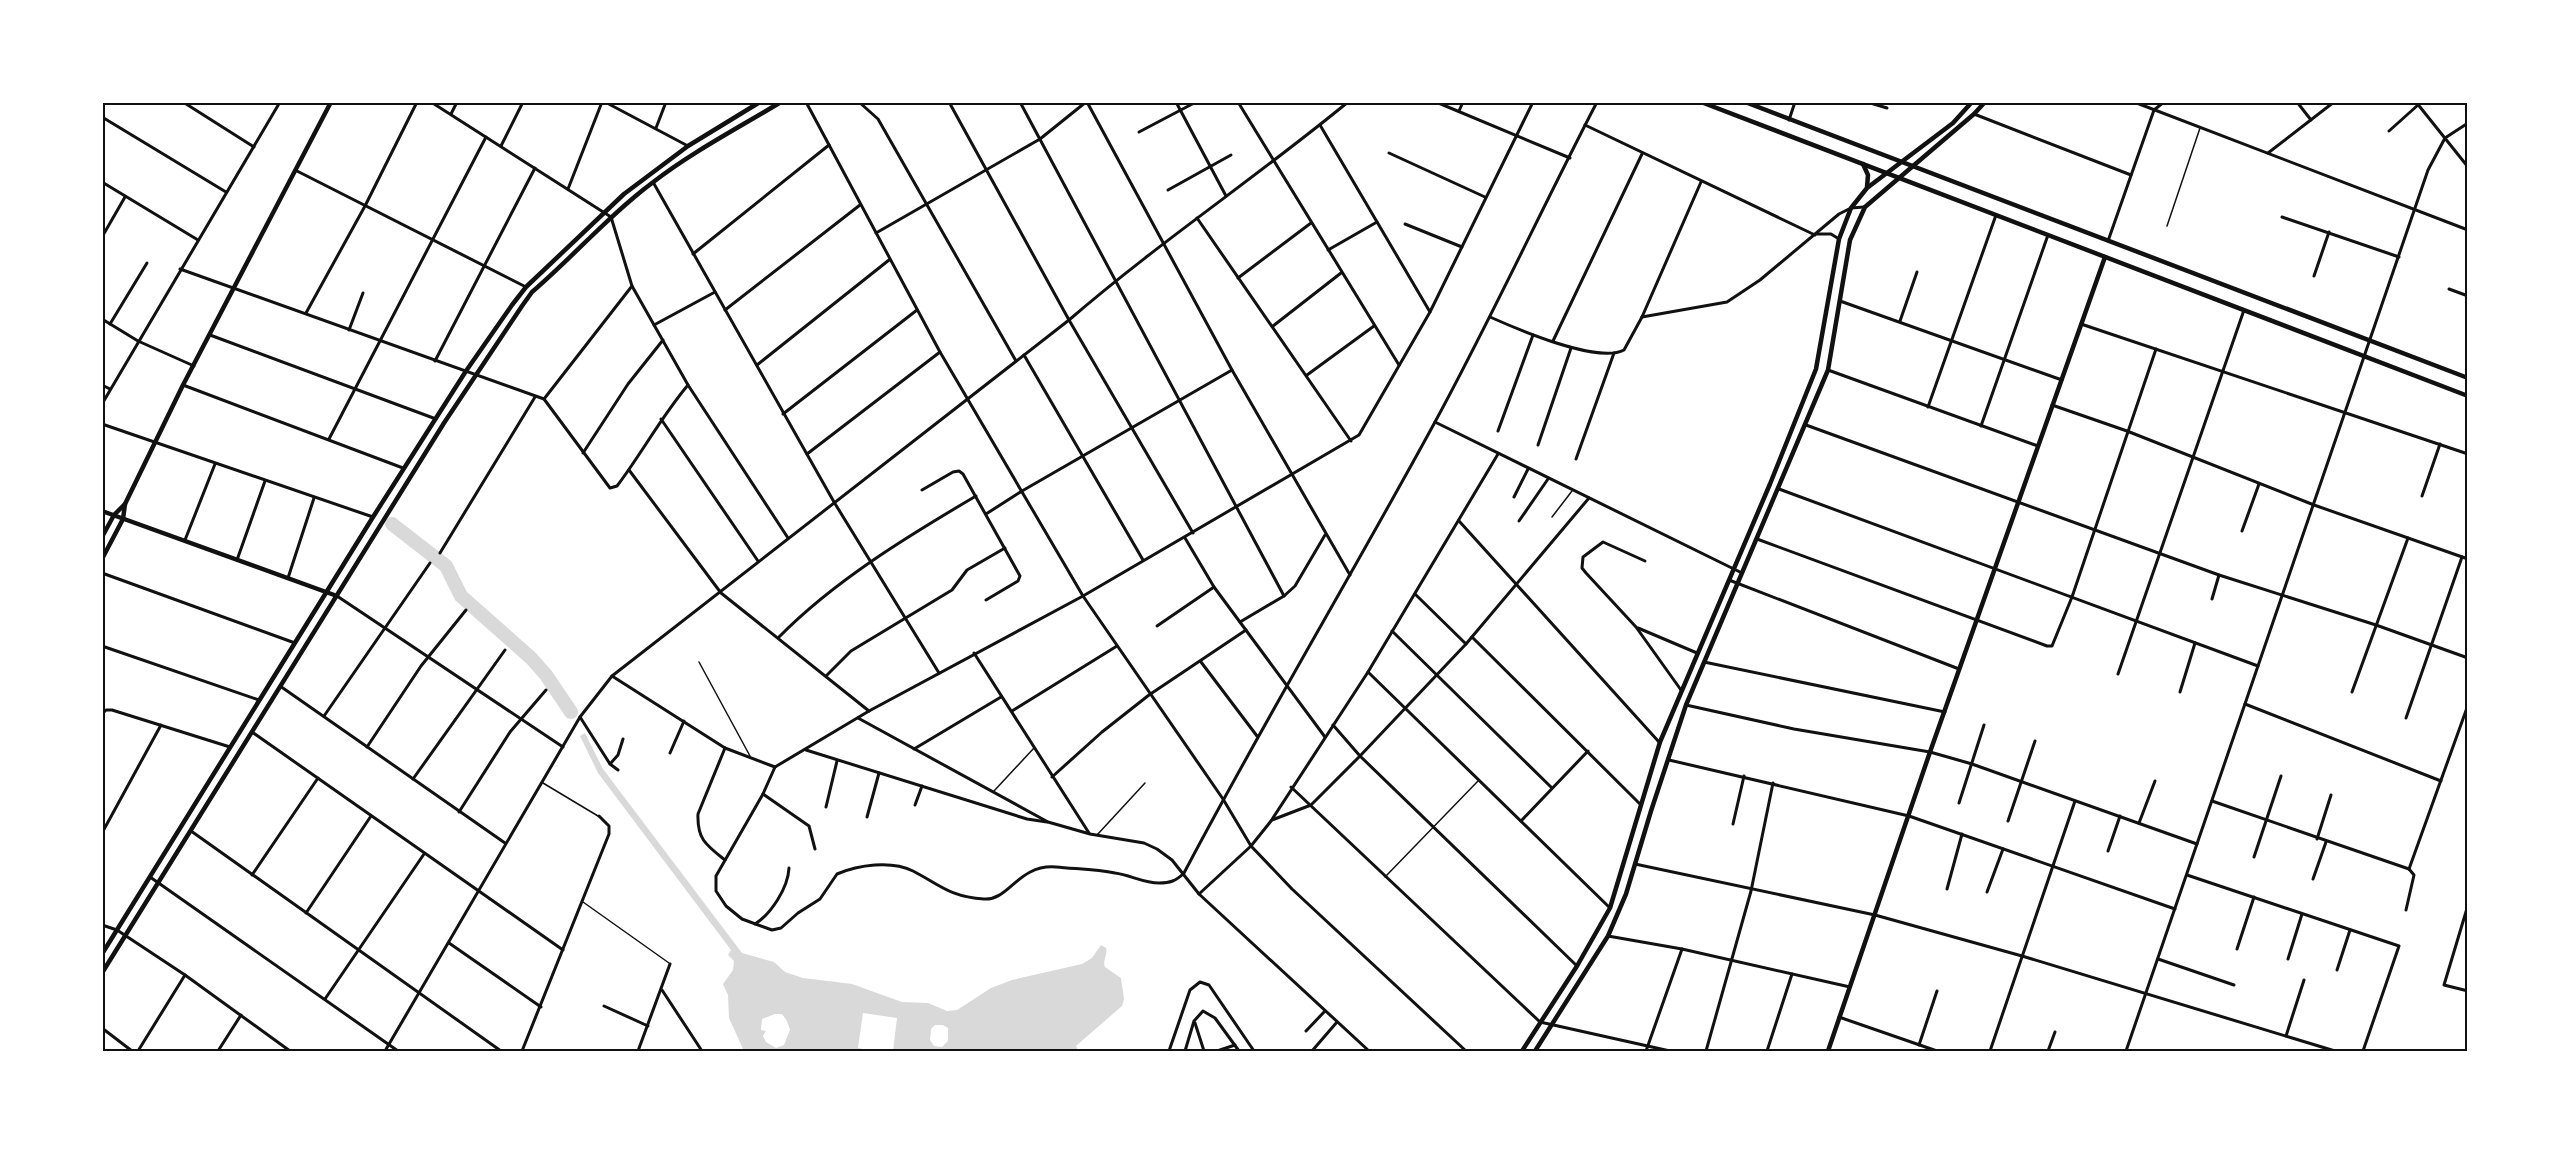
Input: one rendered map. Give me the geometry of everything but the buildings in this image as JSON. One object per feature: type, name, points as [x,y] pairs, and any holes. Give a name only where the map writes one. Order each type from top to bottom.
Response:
[{"type":"main road","points":[[102,537],[114,515],[124,504],[233,288],[331,102]]},
{"type":"main road","points":[[102,954],[466,371],[526,287],[624,194],[688,146],[760,102]]},
{"type":"main road","points":[[102,973],[475,375],[532,292],[653,182],[694,154],[781,102]]},
{"type":"main road","points":[[1701,102],[2468,396]]},
{"type":"main road","points":[[1745,102],[2468,378]]},
{"type":"main road","points":[[1522,1051],[1577,966],[1610,908],[1660,742],[1816,369],[1839,239],[1851,208],[1867,188],[1953,123],[1972,102]]},
{"type":"main road","points":[[1534,1051],[1608,936],[1626,894],[1686,705],[1828,370],[1850,240],[1865,207],[1985,102]]},
{"type":"main road","points":[[1863,164],[1868,175],[1867,188]]},
{"type":"main road","points":[[1828,1051],[1994,568],[2105,257]]},
{"type":"main road","points":[[102,559],[123,519],[124,504]]},
{"type":"main road","points":[[102,511],[337,596]]},
{"type":"street","points":[[102,107],[105,102]]},
{"type":"street","points":[[183,102],[254,147]]},
{"type":"street","points":[[102,404],[280,102]]},
{"type":"street","points":[[306,313],[417,102]]},
{"type":"street","points":[[431,102],[611,218],[632,286],[688,385],[788,537]]},
{"type":"street","points":[[451,114],[458,102]]},
{"type":"street","points":[[501,146],[523,102]]},
{"type":"street","points":[[568,189],[604,102],[688,146]]},
{"type":"street","points":[[656,129],[666,102]]},
{"type":"street","points":[[806,102],[940,352],[1083,596],[1149,695],[1223,799],[1251,846],[1292,889],[1466,1051]]},
{"type":"street","points":[[860,102],[878,118],[1016,362]]},
{"type":"street","points":[[949,102],[1068,320],[1193,533]]},
{"type":"street","points":[[1020,102],[1284,596]]},
{"type":"street","points":[[876,233],[1040,139],[1086,102],[1232,370],[1350,575]]},
{"type":"street","points":[[1176,102],[1226,196]]},
{"type":"street","points":[[1139,132],[1196,102]]},
{"type":"street","points":[[1238,102],[1399,365]]},
{"type":"street","points":[[385,1051],[580,717],[612,676],[834,501],[1016,362],[1115,280],[1348,102]]},
{"type":"street","points":[[1436,102],[1570,158]]},
{"type":"street","points":[[1459,111],[1463,102]]},
{"type":"street","points":[[1533,102],[1431,312],[1362,432],[1351,441],[1236,509],[1083,596],[869,711],[775,767],[763,795],[716,876],[715,886],[719,898],[742,918],[772,930],[781,927],[819,899],[837,874],[868,866],[904,868],[950,892],[987,900],[994,898],[1036,868],[1113,872],[1162,884],[1174,881],[1184,873],[1257,736],[1435,422],[1597,102]]},
{"type":"street","points":[[1789,120],[1794,102]]},
{"type":"street","points":[[1867,102],[1887,108]]},
{"type":"street","points":[[2134,102],[2468,230]]},
{"type":"street","points":[[2108,241],[2154,110],[2164,102]]},
{"type":"street","points":[[2297,102],[2311,120]]},
{"type":"street","points":[[2268,153],[2334,102]]},
{"type":"street","points":[[2389,131],[2417,104],[2468,167]]},
{"type":"street","points":[[1974,114],[2131,175]]},
{"type":"street","points":[[102,117],[227,192]]},
{"type":"street","points":[[2126,1051],[2428,170],[2445,138],[2468,123]]},
{"type":"street","points":[[1320,125],[1431,312]]},
{"type":"street","points":[[1585,125],[1815,235],[1831,234],[1839,239]]},
{"type":"street","points":[[329,439],[378,340],[486,136]]},
{"type":"street","points":[[693,254],[829,145]]},
{"type":"street","points":[[1389,153],[1485,197]]},
{"type":"street","points":[[1553,342],[1642,154]]},
{"type":"street","points":[[1168,190],[1231,155]]},
{"type":"street","points":[[435,361],[535,168]]},
{"type":"street","points":[[296,170],[526,287]]},
{"type":"street","points":[[102,182],[198,240]]},
{"type":"street","points":[[653,182],[783,414],[871,564],[939,673]]},
{"type":"street","points":[[1490,317],[1533,335],[1571,347],[1614,353],[1624,350],[1642,316],[1701,182]]},
{"type":"street","points":[[102,237],[126,196]]},
{"type":"street","points":[[725,310],[860,205]]},
{"type":"street","points":[[1642,316],[1727,302],[1760,280],[1839,214],[1851,208],[1865,207]]},
{"type":"street","points":[[1928,407],[1996,215]]},
{"type":"street","points":[[2282,217],[2399,257]]},
{"type":"street","points":[[1197,218],[1351,441]]},
{"type":"street","points":[[1328,250],[1377,222]]},
{"type":"street","points":[[1238,278],[1311,224]]},
{"type":"street","points":[[1406,224],[1462,247]]},
{"type":"street","points":[[2314,276],[2329,232]]},
{"type":"street","points":[[1981,426],[2048,235]]},
{"type":"street","points":[[757,365],[889,260]]},
{"type":"street","points":[[110,324],[147,263]]},
{"type":"street","points":[[180,269],[544,399],[608,486],[617,486],[661,419],[688,385]]},
{"type":"street","points":[[1900,322],[1917,272]]},
{"type":"street","points":[[1273,326],[1341,273]]},
{"type":"street","points":[[544,399],[632,286]]},
{"type":"street","points":[[2449,290],[2468,296]]},
{"type":"street","points":[[654,325],[715,292]]},
{"type":"street","points":[[349,330],[363,293]]},
{"type":"street","points":[[1840,301],[2062,380]]},
{"type":"street","points":[[783,414],[917,309]]},
{"type":"street","points":[[2118,674],[2244,310]]},
{"type":"street","points":[[102,320],[138,342],[194,366]]},
{"type":"street","points":[[2081,324],[2468,454]]},
{"type":"street","points":[[1306,375],[1374,326]]},
{"type":"street","points":[[210,335],[436,419]]},
{"type":"street","points":[[1498,431],[1533,335]]},
{"type":"street","points":[[583,453],[628,384],[663,340]]},
{"type":"street","points":[[1538,445],[1571,347]]},
{"type":"street","points":[[1757,539],[2047,646],[2054,644],[2156,349]]},
{"type":"street","points":[[807,454],[940,352]]},
{"type":"street","points":[[1576,459],[1614,353]]},
{"type":"street","points":[[1024,355],[1143,560]]},
{"type":"street","points":[[986,514],[1232,370]]},
{"type":"street","points":[[1828,370],[2038,447]]},
{"type":"street","points":[[102,385],[110,389]]},
{"type":"street","points":[[183,386],[406,469]]},
{"type":"street","points":[[440,553],[535,397]]},
{"type":"street","points":[[2052,405],[2127,431],[2314,505],[2468,559]]},
{"type":"street","points":[[661,419],[758,561]]},
{"type":"street","points":[[1435,422],[1742,573]]},
{"type":"street","points":[[102,424],[373,518]]},
{"type":"street","points":[[1806,425],[2218,575],[2376,625],[2468,658]]},
{"type":"street","points":[[2422,496],[2440,444]]},
{"type":"street","points":[[1199,894],[1251,846],[1271,821],[1368,672],[1498,454]]},
{"type":"street","points":[[185,542],[215,464]]},
{"type":"street","points":[[1514,497],[1528,469]]},
{"type":"street","points":[[629,470],[720,593],[827,675],[869,711]]},
{"type":"street","points":[[922,490],[958,471],[963,474],[1020,574],[1020,579],[986,600]]},
{"type":"street","points":[[1519,521],[1548,479]]},
{"type":"street","points":[[237,560],[265,481]]},
{"type":"street","points":[[2242,531],[2259,484]]},
{"type":"street","points":[[1779,489],[2258,666]]},
{"type":"street","points":[[779,637],[806,609],[920,529],[975,496]]},
{"type":"street","points":[[288,578],[314,498]]},
{"type":"street","points":[[1271,821],[1311,805],[1360,756],[1467,644],[1589,498]]},
{"type":"street","points":[[1459,521],[1660,742]]},
{"type":"street","points":[[1240,622],[1284,596],[1301,579],[1325,535]]},
{"type":"street","points":[[1185,537],[1214,587],[1325,737]]},
{"type":"street","points":[[2352,692],[2408,537]]},
{"type":"street","points":[[1645,561],[1603,542],[1596,545],[1582,561],[1582,568],[1636,627],[1681,690]]},
{"type":"street","points":[[827,675],[851,651],[952,590],[967,570],[1005,549]]},
{"type":"street","points":[[2406,718],[2462,557]]},
{"type":"street","points":[[324,716],[430,563]]},
{"type":"street","points":[[102,573],[295,644]]},
{"type":"street","points":[[2212,599],[2218,575]]},
{"type":"street","points":[[1729,580],[1959,669]]},
{"type":"street","points":[[1157,626],[1214,587]]},
{"type":"street","points":[[1415,594],[1467,644]]},
{"type":"street","points":[[337,596],[563,747]]},
{"type":"street","points":[[367,747],[429,657],[466,610]]},
{"type":"street","points":[[1636,627],[1697,653]]},
{"type":"street","points":[[1052,777],[1102,732],[1149,695],[1246,630]]},
{"type":"street","points":[[1392,631],[1552,788]]},
{"type":"street","points":[[1472,637],[1642,805]]},
{"type":"street","points":[[2180,692],[2195,643]]},
{"type":"street","points":[[102,646],[259,700]]},
{"type":"street","points":[[1012,711],[1117,646]]},
{"type":"street","points":[[413,779],[505,650]]},
{"type":"street","points":[[974,653],[1090,834]]},
{"type":"street","points":[[1201,662],[1257,736]]},
{"type":"street","points":[[1704,662],[1945,712]]},
{"type":"street","points":[[1368,672],[1610,908]]},
{"type":"street","points":[[612,676],[725,748],[775,767]]},
{"type":"street","points":[[280,686],[505,844]]},
{"type":"street","points":[[459,812],[510,732],[546,690]]},
{"type":"street","points":[[914,749],[1001,697]]},
{"type":"street","points":[[2245,704],[2441,781]]},
{"type":"street","points":[[1686,705],[1794,729],[1930,752],[1972,764],[2197,844]]},
{"type":"street","points":[[2409,869],[2468,705]]},
{"type":"street","points":[[102,714],[106,710],[230,747]]},
{"type":"street","points":[[580,717],[610,764],[618,770]]},
{"type":"street","points":[[858,718],[1048,822]]},
{"type":"street","points":[[670,753],[684,721]]},
{"type":"street","points":[[102,833],[161,725]]},
{"type":"street","points":[[1333,725],[1360,756],[1577,966]]},
{"type":"street","points":[[1959,803],[1984,725]]},
{"type":"street","points":[[252,732],[563,950]]},
{"type":"street","points":[[610,764],[618,755],[623,739]]},
{"type":"street","points":[[2008,821],[2035,741]]},
{"type":"street","points":[[725,748],[698,814],[697,825],[704,843],[725,860]]},
{"type":"street","points":[[806,750],[1027,819],[1048,822],[1090,834],[1144,843],[1172,860],[1199,894],[1369,1051]]},
{"type":"street","points":[[1521,822],[1588,751]]},
{"type":"street","points":[[1667,759],[1909,816],[2175,909]]},
{"type":"street","points":[[826,807],[837,760]]},
{"type":"street","points":[[867,817],[879,773]]},
{"type":"street","points":[[2254,857],[2281,776]]},
{"type":"street","points":[[1733,824],[1744,777]]},
{"type":"street","points":[[252,874],[318,778]]},
{"type":"street","points":[[2139,823],[2155,781]]},
{"type":"street","points":[[1706,1051],[1751,891],[1773,783]]},
{"type":"street","points":[[915,805],[922,786]]},
{"type":"street","points":[[1291,787],[1540,1022],[1670,1051]]},
{"type":"street","points":[[763,795],[809,826],[815,849]]},
{"type":"street","points":[[2318,839],[2331,795]]},
{"type":"street","points":[[1990,1051],[2075,801]]},
{"type":"street","points":[[2212,801],[2409,869],[2414,876],[2406,909]]},
{"type":"street","points":[[306,913],[370,816]]},
{"type":"street","points":[[522,1051],[609,834],[609,826],[599,816]]},
{"type":"street","points":[[2108,851],[2120,816]]},
{"type":"street","points":[[191,831],[501,1051]]},
{"type":"street","points":[[1947,889],[1962,834]]},
{"type":"street","points":[[2313,879],[2326,842]]},
{"type":"street","points":[[1987,892],[2003,849]]},
{"type":"street","points":[[325,999],[360,951],[424,854]]},
{"type":"street","points":[[1635,864],[1751,891],[1875,915],[2335,1051]]},
{"type":"street","points":[[755,924],[768,914],[788,879],[789,868]]},
{"type":"street","points":[[2187,875],[2399,946],[2363,1051]]},
{"type":"street","points":[[150,877],[398,1051]]},
{"type":"street","points":[[2237,949],[2254,897]]},
{"type":"street","points":[[2468,905],[2444,985],[2468,991]]},
{"type":"street","points":[[2288,959],[2302,914]]},
{"type":"street","points":[[102,925],[117,930],[185,975],[290,1051]]},
{"type":"street","points":[[2337,970],[2350,930]]},
{"type":"street","points":[[1608,936],[1682,949],[1850,987]]},
{"type":"street","points":[[448,943],[541,1007]]},
{"type":"street","points":[[1646,1051],[1682,949]]},
{"type":"street","points":[[2158,959],[2234,985]]},
{"type":"street","points":[[638,1051],[670,964]]},
{"type":"street","points":[[1767,1051],[1792,974]]},
{"type":"street","points":[[138,1051],[185,975]]},
{"type":"street","points":[[2286,1036],[2304,980]]},
{"type":"street","points":[[1169,1051],[1190,990],[1200,982],[1209,985],[1254,1051]]},
{"type":"street","points":[[662,990],[702,1051]]},
{"type":"street","points":[[1919,1045],[1937,991]]},
{"type":"street","points":[[604,1006],[648,1026]]},
{"type":"street","points":[[1306,1031],[1325,1011]]},
{"type":"street","points":[[1185,1051],[1194,1021],[1201,1012],[1209,1013],[1239,1051]]},
{"type":"street","points":[[218,1051],[241,1015]]},
{"type":"street","points":[[1839,1017],[1937,1051]]},
{"type":"street","points":[[1194,1021],[1204,1051]]},
{"type":"street","points":[[1312,1051],[1337,1022]]},
{"type":"street","points":[[102,1028],[132,1051]]},
{"type":"street","points":[[2048,1051],[2055,1032]]},
{"type":"street","points":[[1217,1051],[1235,1045]]},
{"type":"lane","points":[[2167,226],[2200,128]]},
{"type":"lane","points":[[1552,517],[1572,490]]},
{"type":"lane","points":[[699,662],[751,758]]},
{"type":"lane","points":[[993,792],[1034,747]]},
{"type":"lane","points":[[1385,877],[1479,781]]},
{"type":"lane","points":[[542,783],[599,816]]},
{"type":"lane","points":[[1096,835],[1145,783]]},
{"type":"lane","points":[[583,902],[670,964]]},
{"type":"shaded area","points":[[585,733],[603,769],[742,953],[774,962],[785,972],[803,978],[852,984],[902,1002],[928,1003],[947,1011],[957,1010],[991,988],[1012,980],[1082,964],[1092,958],[1101,945],[1106,948],[1105,967],[1121,978],[1124,999],[1122,1006],[1076,1046],[1078,1051],[893,1051],[897,1018],[863,1013],[858,1048],[873,1051],[744,1051],[729,1018],[728,995],[723,984],[733,970],[734,961],[728,955],[731,950],[598,773],[580,736]],"holes":[[[782,1014],[790,1030],[784,1045],[776,1048],[766,1042],[763,1036],[766,1031],[761,1030],[762,1019]],[[935,1025],[948,1028],[948,1041],[942,1047],[934,1046],[930,1040],[931,1029]]]},
{"type":"waterway","points":[[392,524],[446,566],[461,596],[532,659],[571,712]]},
{"type":"waterway","points":[[393,525],[449,568],[460,593],[535,662],[572,713]]}]
